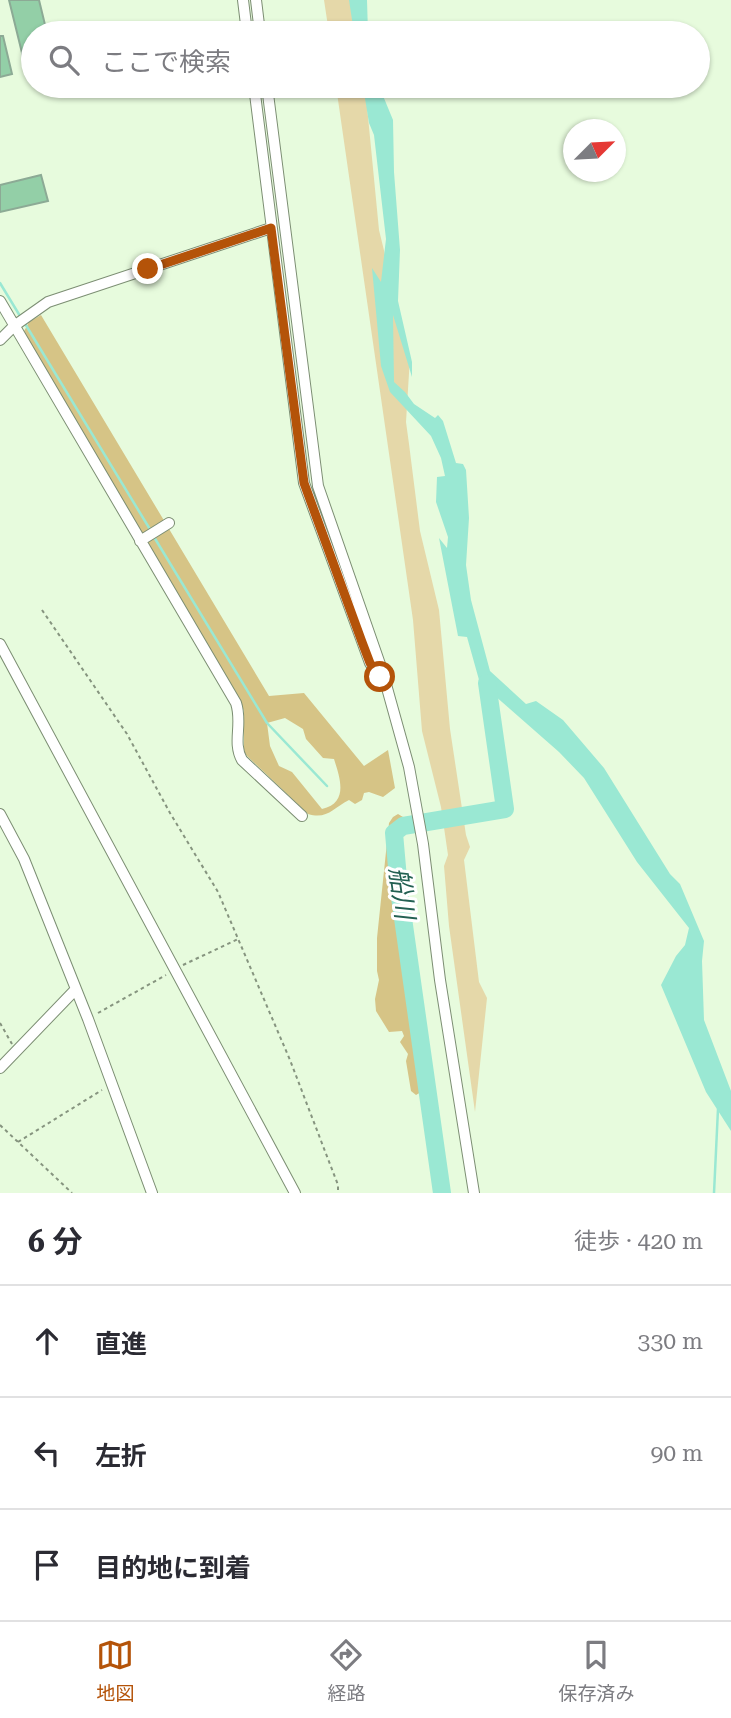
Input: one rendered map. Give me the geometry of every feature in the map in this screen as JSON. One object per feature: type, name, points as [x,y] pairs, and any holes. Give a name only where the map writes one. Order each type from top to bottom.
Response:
[{"type":"street","points":[[243,0],[246,21]]},
{"type":"street","points":[[256,0],[259,21]]},
{"type":"street","points":[[255,98],[304,483],[370,663],[389,691]]},
{"type":"street","points":[[269,98],[318,486],[389,691],[409,767],[423,844],[440,980],[474,1193]]},
{"type":"street","points":[[0,340],[14,326],[48,302],[271,228]]},
{"type":"street","points":[[0,301],[236,703],[240,726],[237,752],[242,760],[302,816]]},
{"type":"street","points":[[142,540],[168,524]]},
{"type":"street","points":[[0,644],[295,1193]]},
{"type":"street","points":[[0,814],[24,859],[88,1019],[152,1193]]},
{"type":"street","points":[[0,1068],[76,989]]},
{"type":"path","points":[[42,610],[127,734],[170,813],[218,892],[295,1072],[338,1185],[338,1193]]},
{"type":"path","points":[[88,1019],[175,970],[238,939]]},
{"type":"path","points":[[0,1023],[16,1051]]},
{"type":"path","points":[[18,1142],[111,1083]]},
{"type":"path","points":[[0,1125],[72,1193]]},
{"type":"shaded area","points":[[324,0],[362,0],[363,21],[327,21]]},
{"type":"shaded area","points":[[338,98],[366,98],[379,230],[410,357],[406,422],[420,531],[439,610],[450,729],[470,847],[464,860],[479,982],[487,998],[475,1112],[449,926],[444,866],[448,855],[441,807],[422,731],[413,620]]},
{"type":"shaded area","points":[[41,315],[269,696],[304,693],[364,766],[388,750],[395,788],[383,797],[364,793],[362,800],[355,804],[349,800],[325,814],[308,814],[246,755],[244,711],[239,699],[23,333],[29,322]],"holes":[[[285,718],[303,729],[306,739],[323,758],[334,759],[338,774],[339,796],[331,806],[322,809],[292,772],[279,766],[270,746],[267,723]]]},
{"type":"shaded area","points":[[398,814],[403,817],[403,821],[393,831],[392,839],[423,1088],[416,1095],[411,1091],[406,1061],[408,1054],[400,1042],[404,1036],[402,1031],[389,1032],[376,1011],[375,999],[379,980],[377,938],[389,823]]},
{"type":"water","points":[[349,0],[367,0],[368,21],[352,21]]},
{"type":"water","points":[[365,98],[384,98],[393,120],[400,250],[398,301],[412,362],[412,377],[393,315],[394,382],[414,404],[435,418],[438,415],[443,421],[456,463],[463,464],[466,470],[469,518],[466,565],[471,600],[490,671],[526,704],[536,701],[563,720],[604,768],[670,874],[680,884],[704,941],[704,1020],[731,1091],[731,1131],[706,1092],[661,985],[685,945],[689,928],[637,862],[584,778],[559,752],[494,695],[481,687],[467,637],[458,636],[439,538],[447,548],[448,537],[436,502],[437,477],[445,476],[441,458],[431,436],[390,392],[381,366],[372,268],[381,282],[386,239],[374,135]]},
{"type":"building","points":[[9,0],[39,0],[44,21],[21,21],[21,49]]},
{"type":"building","points":[[0,36],[3,36],[12,74],[0,77]]},
{"type":"building","points":[[41,175],[48,201],[0,212],[0,185]]},
{"type":"waterway","points":[[0,283],[20,316]]},
{"type":"waterway","points":[[24,322],[151,531]]},
{"type":"waterway","points":[[154,537],[267,723],[327,786]]},
{"type":"waterway","name":"船川","points":[[442,1193],[399,890],[394,833],[403,826],[505,809],[487,683]]},
{"type":"waterway","points":[[714,1193],[718,1109]]},
{"type":"route","points":[[148,269],[271,228],[304,483],[370,663],[380,677]]}]
